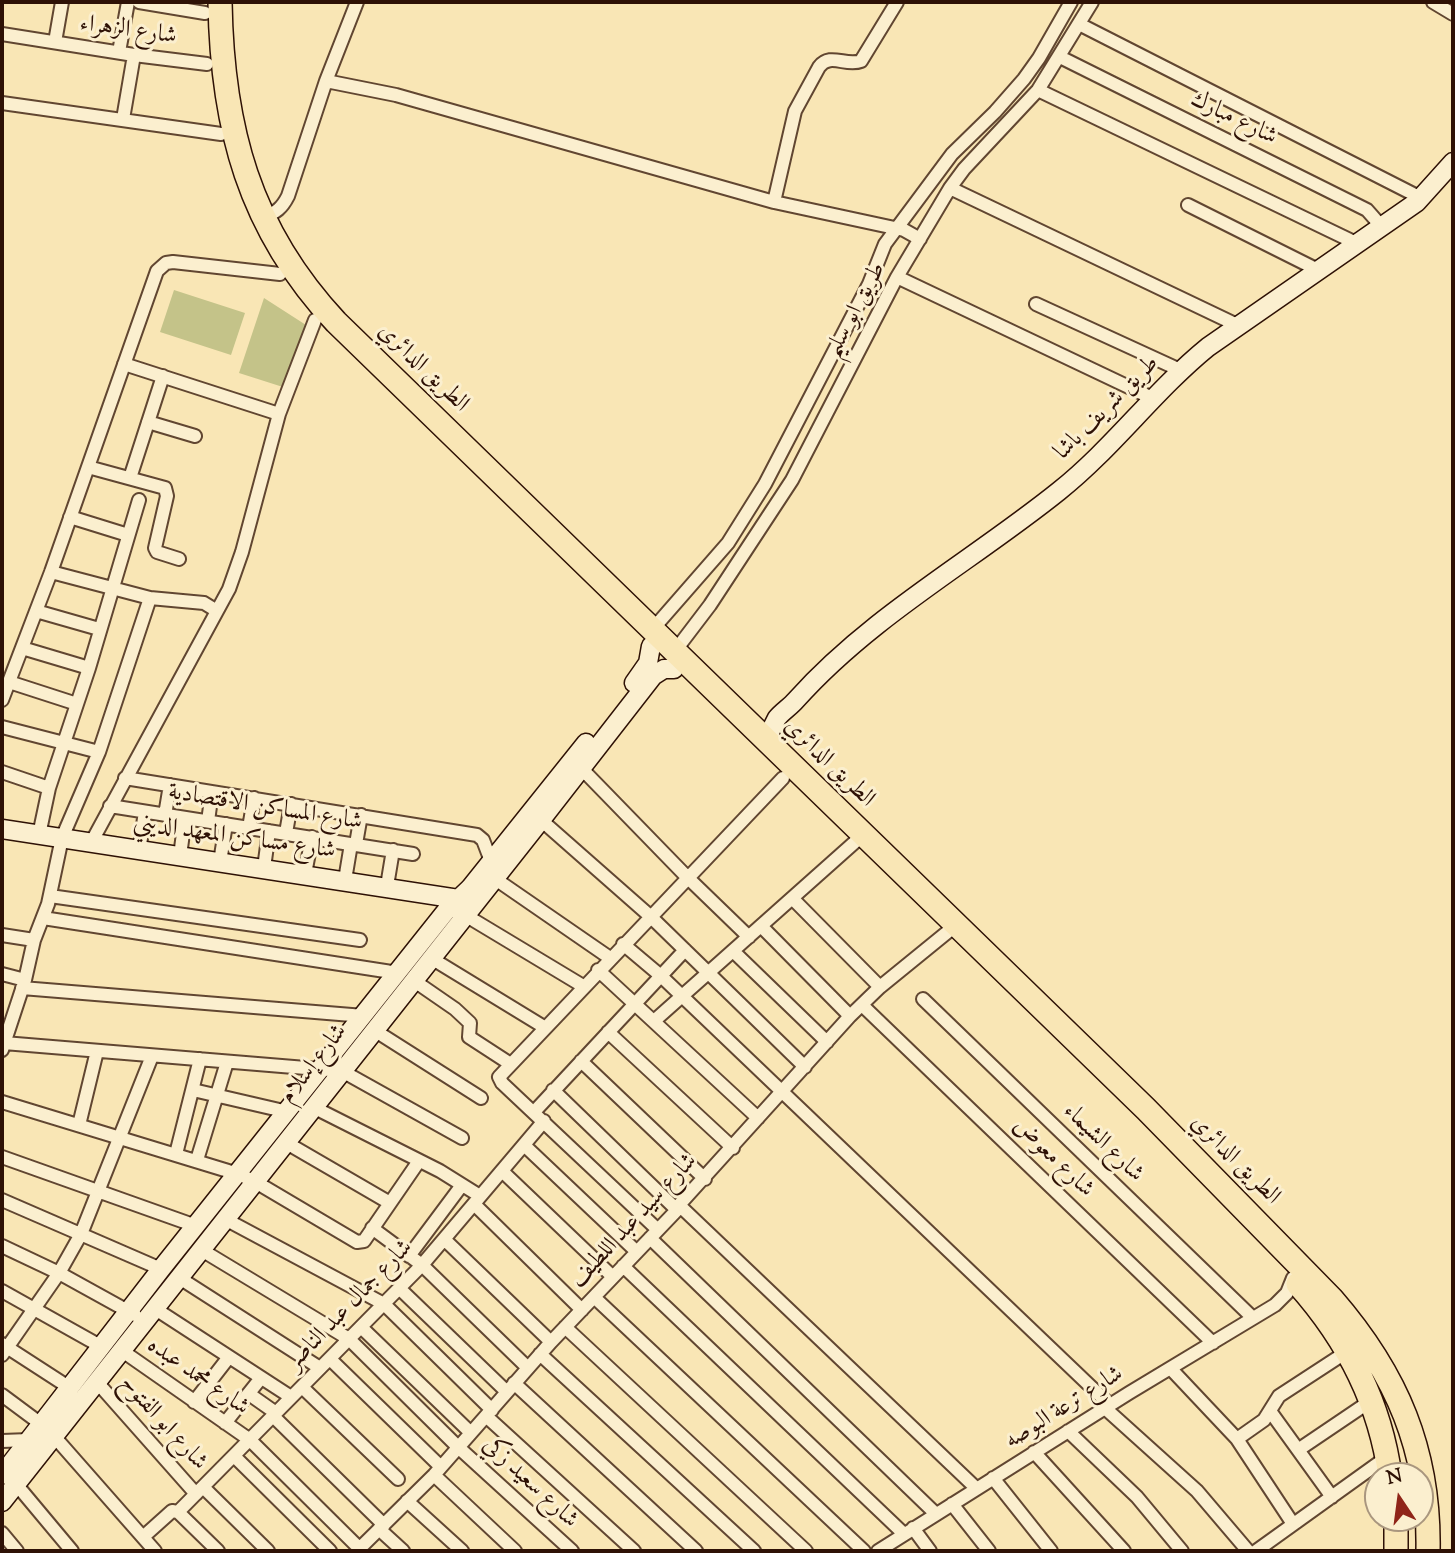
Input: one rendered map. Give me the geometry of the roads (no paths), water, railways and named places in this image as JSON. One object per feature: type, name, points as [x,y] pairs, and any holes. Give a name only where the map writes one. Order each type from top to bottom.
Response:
[{"type":"highway","name":"الطريق الدائري","points":[[210,5],[208,64],[221,134],[237,189],[265,230]]},
{"type":"highway","name":"الطريق الدائري","points":[[210,5],[243,167],[278,264],[315,320],[444,448],[557,546]]},
{"type":"highway","name":"الطريق الدائري","points":[[278,264],[300,281],[336,323],[579,570],[1146,1109],[1332,1299],[1371,1349],[1402,1409],[1417,1446],[1419,1462]]},
{"type":"highway","name":"الطريق الدائري","points":[[674,660],[769,743],[793,776],[855,842],[950,930],[1312,1299],[1348,1351],[1375,1410],[1388,1462]]},
{"type":"highway","points":[[1375,1410],[1390,1421],[1400,1415],[1402,1409]]},
{"type":"highway","name":"الطريق الدائري","points":[[1426,1532],[1427,1551]]},
{"type":"street","points":[[55,42],[62,2]]},
{"type":"street","points":[[119,52],[128,2]]},
{"type":"street","points":[[139,2],[210,5]]},
{"type":"street","points":[[265,230],[288,197],[326,81],[357,2]]},
{"type":"street","points":[[774,202],[795,111],[822,62],[831,59],[851,64],[861,61],[897,2]]},
{"type":"street","name":"طريق ابو سليم","points":[[652,638],[727,543],[765,484],[869,284],[885,244],[952,154],[1024,79],[1071,2]]},
{"type":"street","name":"طريق ابو سليم","points":[[674,660],[792,480],[897,277],[950,188],[964,169],[1038,90],[1092,2]]},
{"type":"street","points":[[1433,2],[1453,14]]},
{"type":"street","points":[[1079,24],[1421,198]]},
{"type":"street","name":"شارع الزهراء","points":[[2,34],[208,64]]},
{"type":"street","points":[[123,119],[134,55]]},
{"type":"street","name":"شارع مبارك","points":[[1060,57],[1367,210],[1374,215],[1381,227]]},
{"type":"street","points":[[326,81],[396,95],[774,202],[910,232],[920,239]]},
{"type":"street","points":[[1038,90],[1358,244]]},
{"type":"street","points":[[2,103],[221,134]]},
{"type":"street","name":"طريق شريف باشا","points":[[769,743],[774,722],[800,694],[897,609],[1060,491],[1098,456],[1180,370],[1237,325],[1421,198],[1453,162]]},
{"type":"street","points":[[950,188],[1237,325]]},
{"type":"street","points":[[1188,205],[1318,270]]},
{"type":"street","points":[[2,700],[51,572],[156,271],[166,263],[278,264]]},
{"type":"street","points":[[897,277],[1152,398]]},
{"type":"street","points":[[1036,304],[1180,370]]},
{"type":"street","points":[[91,843],[236,572],[279,414],[315,320]]},
{"type":"street","points":[[124,364],[279,414]]},
{"type":"street","points":[[130,478],[163,376]]},
{"type":"street","points":[[148,422],[195,436]]},
{"type":"street","points":[[88,467],[167,490],[155,548],[157,552],[179,559]]},
{"type":"street","points":[[39,835],[49,788],[89,668],[139,500]]},
{"type":"street","points":[[70,517],[128,535]]},
{"type":"street","points":[[51,572],[150,598],[204,603],[217,611]]},
{"type":"street","points":[[150,598],[99,752],[62,838],[50,896],[34,940],[23,984],[8,1013],[3,1047],[342,1071],[462,1138]]},
{"type":"street","points":[[36,611],[99,629]]},
{"type":"street","name":"شارع إسلام","points":[[493,870],[541,820],[644,678],[652,638]]},
{"type":"street","points":[[22,648],[89,668]]},
{"type":"street","name":"شارع إسلام","points":[[405,976],[431,958],[493,870],[644,678],[674,660]]},
{"type":"street","points":[[9,682],[77,704]]},
{"type":"street","name":"طريق شريف باشا","points":[[745,720],[767,716],[793,696],[800,694]]},
{"type":"street","points":[[2,727],[99,752]]},
{"type":"street","points":[[581,768],[749,937]]},
{"type":"street","points":[[2,772],[49,788]]},
{"type":"street","points":[[793,776],[687,877],[509,1063],[500,1073],[499,1080],[936,1514]]},
{"type":"street","points":[[125,778],[477,835],[483,840],[493,870],[610,958]]},
{"type":"street","points":[[165,815],[170,785]]},
{"type":"street","points":[[208,821],[212,792]]},
{"type":"street","points":[[249,828],[254,799]]},
{"type":"street","points":[[286,834],[291,804]]},
{"type":"street","name":"شارع المساكن الاقتصادية","points":[[110,806],[413,853]]},
{"type":"street","points":[[139,851],[145,812]]},
{"type":"street","points":[[345,880],[360,816]]},
{"type":"street","points":[[180,856],[185,818]]},
{"type":"street","points":[[541,820],[650,916],[805,1067]]},
{"type":"street","points":[[220,862],[226,824]]},
{"type":"street","name":"شارع مساكن المعهد الديني","points":[[2,829],[387,886],[467,905]]},
{"type":"street","points":[[264,868],[269,831]]},
{"type":"street","points":[[305,874],[312,838]]},
{"type":"street","points":[[654,1021],[855,842]]},
{"type":"street","points":[[387,886],[393,850]]},
{"type":"street","points":[[50,896],[360,940]]},
{"type":"street","points":[[792,898],[880,986]]},
{"type":"street","points":[[467,905],[583,986]]},
{"type":"street","name":"شارع إسلام","points":[[2,1502],[9,1479],[29,1440],[47,1429],[96,1381],[121,1350],[142,1313],[161,1269],[196,1226],[285,1142],[342,1071],[369,1023],[405,976],[446,911],[467,905]]},
{"type":"street","points":[[43,918],[405,976],[455,1009],[470,1023],[470,1037],[509,1063]]},
{"type":"street","points":[[761,926],[850,1016]]},
{"type":"street","name":"شارع سيد عبد اللطيف","points":[[358,1550],[437,1471],[551,1342],[705,1180],[850,1016],[880,986],[950,930]]},
{"type":"street","points":[[2,935],[34,940]]},
{"type":"street","points":[[623,944],[681,996],[1197,1491],[1248,1551]]},
{"type":"street","name":"شارع جمال عبد الناصر","points":[[143,1537],[172,1511],[178,1512],[422,1265],[524,1145],[553,1090],[685,950]]},
{"type":"street","points":[[733,951],[827,1042]]},
{"type":"street","points":[[431,958],[544,1027]]},
{"type":"street","points":[[598,970],[758,1118]]},
{"type":"street","points":[[2,974],[23,984],[369,1023],[481,1098]]},
{"type":"street","name":"شارع الشيماء","points":[[923,999],[1253,1318]]},
{"type":"street","name":"شارع معوض","points":[[862,1004],[1213,1343]]},
{"type":"street","name":"شارع إسلام","points":[[9,1479],[47,1429],[70,1388],[102,1347],[178,1277],[225,1219],[246,1178],[288,1112],[321,1069],[369,1023]]},
{"type":"street","points":[[608,1032],[733,1148]]},
{"type":"street","points":[[79,1125],[97,1052]]},
{"type":"street","points":[[70,1388],[4,1348],[59,1273],[81,1234],[152,1056]]},
{"type":"street","points":[[176,1154],[200,1059]]},
{"type":"street","points":[[580,1061],[705,1180]]},
{"type":"street","points":[[197,1160],[227,1062]]},
{"type":"street","points":[[193,1090],[288,1112]]},
{"type":"street","points":[[553,1090],[975,1488]]},
{"type":"street","points":[[2,1102],[197,1160],[246,1178],[357,1242],[364,1241],[419,1161]]},
{"type":"street","points":[[313,1107],[462,1185],[582,1310]]},
{"type":"street","points":[[285,1142],[390,1203]]},
{"type":"street","points":[[524,1145],[638,1252]]},
{"type":"street","points":[[2,1157],[196,1226]]},
{"type":"street","points":[[502,1171],[613,1277]]},
{"type":"street","points":[[409,1256],[462,1185]]},
{"type":"street","points":[[2,1199],[161,1269]]},
{"type":"street","points":[[225,1219],[384,1304],[489,1413],[634,1551]]},
{"type":"street","points":[[372,1228],[422,1265],[528,1368]]},
{"type":"street","points":[[444,1239],[551,1342]]},
{"type":"street","points":[[2,1246],[229,1357],[291,1397]]},
{"type":"street","name":"شارع سعيد زكي","points":[[200,1249],[349,1339],[458,1447],[572,1551]]},
{"type":"street","points":[[623,1266],[930,1551]]},
{"type":"street","points":[[178,1277],[325,1363],[515,1551]]},
{"type":"street","points":[[1275,1305],[1287,1293],[1293,1278]]},
{"type":"street","points":[[399,1288],[696,1551]]},
{"type":"street","points":[[2,1290],[102,1347]]},
{"type":"street","points":[[594,1297],[864,1551]]},
{"type":"street","points":[[1275,1305],[1312,1299]]},
{"type":"street","name":"شارع ترعة البوصه","points":[[878,1551],[975,1488],[1275,1305]]},
{"type":"street","points":[[361,1327],[471,1433]]},
{"type":"street","points":[[565,1327],[806,1551]]},
{"type":"street","name":"شارع محمد عبده","points":[[121,1350],[250,1440],[358,1550]]},
{"type":"street","points":[[1237,1439],[1264,1420],[1279,1396],[1348,1351]]},
{"type":"street","points":[[540,1354],[754,1551]]},
{"type":"street","points":[[194,1402],[229,1357]]},
{"type":"street","points":[[1171,1369],[1237,1439],[1293,1524]]},
{"type":"street","points":[[225,1423],[261,1377]]},
{"type":"street","name":"شارع ابو الفتوح","points":[[96,1381],[200,1490],[268,1551]]},
{"type":"street","points":[[302,1387],[398,1479]]},
{"type":"street","points":[[249,1394],[274,1414],[404,1551]]},
{"type":"street","points":[[5,1400],[47,1429],[155,1551]]},
{"type":"street","points":[[1298,1450],[1375,1410]]},
{"type":"street","points":[[1270,1411],[1332,1497]]},
{"type":"street","points":[[1068,1432],[1137,1497],[1182,1551]]},
{"type":"street","points":[[2,1441],[29,1440]]},
{"type":"street","points":[[1034,1452],[1124,1551]]},
{"type":"street","points":[[234,1456],[330,1551]]},
{"type":"street","points":[[993,1478],[1051,1551]]},
{"type":"street","points":[[9,1479],[72,1551]]},
{"type":"street","points":[[1256,1551],[1332,1497],[1364,1480]]},
{"type":"street","points":[[407,1501],[463,1551]]},
{"type":"street","points":[[951,1504],[989,1551]]},
{"type":"street","points":[[178,1512],[218,1551]]},
{"type":"street","points":[[2,1533],[18,1551]]}]
